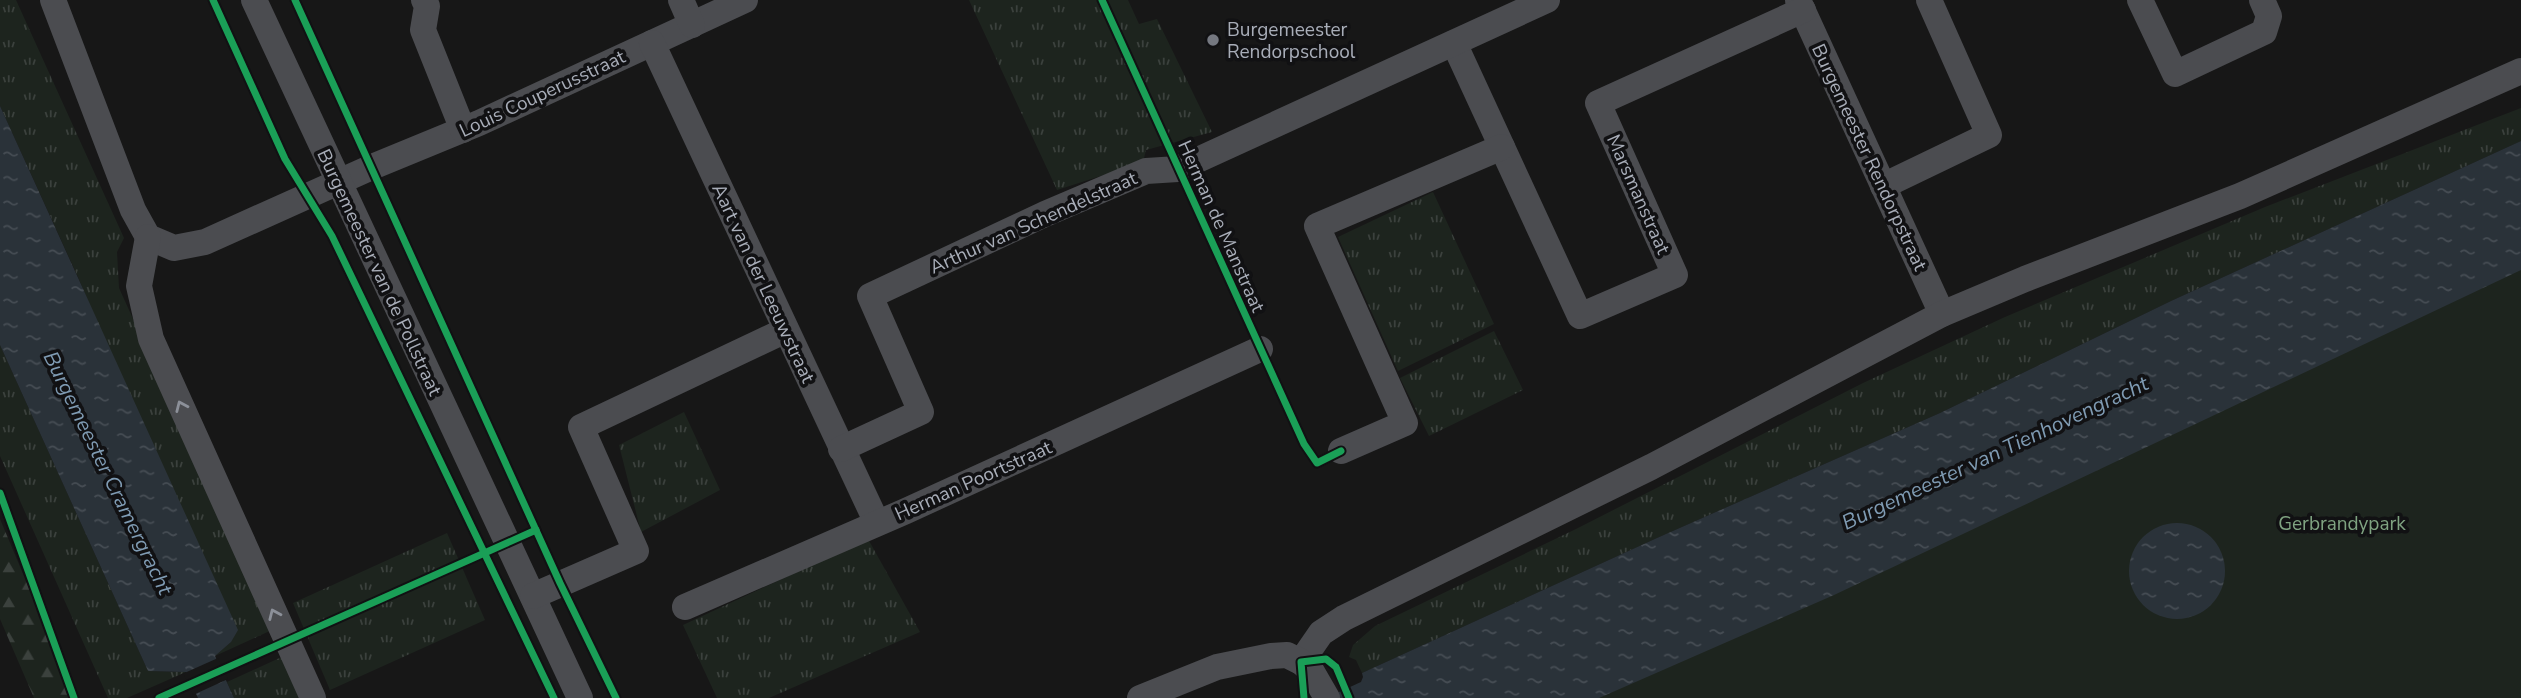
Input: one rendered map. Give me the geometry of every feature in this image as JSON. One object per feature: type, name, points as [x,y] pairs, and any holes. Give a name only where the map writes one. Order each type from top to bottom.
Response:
[{"type":"street","points":[[53,0],[133,210],[148,237],[174,248],[205,242],[337,182]]},
{"type":"street","name":"Burgemeester van de Pollstraat","points":[[254,0],[580,698]]},
{"type":"street","points":[[681,0],[692,25]]},
{"type":"street","name":"Louis Couperusstraat","points":[[337,182],[463,130],[745,0]]},
{"type":"street","name":"Arthur van Schendelstraat","points":[[841,449],[921,412],[870,296],[1045,214],[1146,172],[1178,169],[1547,0]]},
{"type":"street","points":[[1884,186],[1989,135],[1929,0]]},
{"type":"street","points":[[2140,0],[2175,74],[2264,32],[2269,16],[2262,0]]},
{"type":"street","points":[[430,2],[424,30],[463,130]]},
{"type":"street","name":"Marsmanstraat","points":[[1454,43],[1580,316],[1675,275],[1598,103],[1801,5]]},
{"type":"street","name":"Burgemeester Rendorpstraat","points":[[1801,5],[1942,314]]},
{"type":"street","name":"Aart van der Leeuwstraat","points":[[652,43],[877,523]]},
{"type":"street","points":[[1301,662],[1321,633],[1344,618],[1651,467],[1942,314],[2240,196],[2521,71]]},
{"type":"street","points":[[1341,452],[1405,423],[1317,226],[1502,148]]},
{"type":"street","points":[[148,237],[139,285],[151,339],[313,698]]},
{"type":"street","points":[[533,596],[636,551],[580,427],[786,330]]},
{"type":"street","name":"Herman Poortstraat","points":[[685,607],[1260,349]]},
{"type":"street","points":[[1140,698],[1217,667],[1271,656],[1287,656],[1301,662],[1318,680],[1326,697]]},
{"type":"green space","points":[[0,0],[16,0],[124,238],[117,252],[119,288],[274,629],[215,656],[231,642],[78,277],[0,106]]},
{"type":"green space","points":[[969,0],[1128,0],[1139,24],[1157,19],[1212,132],[1146,150],[1144,158],[1138,164],[1057,190]]},
{"type":"green space","points":[[2521,108],[2521,141],[2171,301],[1940,413],[1362,673],[1356,660],[1349,657],[1353,645],[1375,626],[1576,529],[1863,383],[2005,317],[2265,207]]},
{"type":"green space","points":[[1433,192],[1494,324],[1398,371],[1338,237]]},
{"type":"green space","name":"Gerbrandypark","points":[[2521,248],[2521,698],[1549,698]]},
{"type":"green space","points":[[1494,331],[1523,390],[1429,436],[1400,378]]},
{"type":"green space","points":[[0,345],[148,671],[186,672],[127,698],[108,698],[0,456]]},
{"type":"green space","points":[[684,412],[720,490],[641,532],[619,445]]},
{"type":"green space","points":[[0,519],[75,698],[34,698],[0,619]]},
{"type":"green space","points":[[447,533],[485,620],[330,690],[293,603]]},
{"type":"green space","points":[[868,539],[920,632],[769,698],[717,698],[683,625]]},
{"type":"green space","points":[[286,655],[306,698],[234,698],[227,682]]},
{"type":"water","name":"Burgemeester Cramergracht","points":[[0,106],[238,630],[231,642],[215,656],[234,698],[198,698],[186,672],[148,671],[0,345]]},
{"type":"water","name":"Burgemeester van Tienhovengracht","points":[[2521,141],[2521,270],[1834,595],[1599,698],[1326,698],[1361,682],[1362,673],[1940,413],[2171,301]]},
{"type":"water","points":[[2177,523],[2195,527],[2211,537],[2221,553],[2225,571],[2221,589],[2211,605],[2195,615],[2177,619],[2159,615],[2143,605],[2133,589],[2129,571],[2133,553],[2143,537],[2159,527]]},
{"type":"pier","points":[[218,658],[228,679],[193,695],[184,675],[180,675]]},
{"type":"cycle path","points":[[213,0],[285,159],[332,236],[554,698]]},
{"type":"cycle path","points":[[295,0],[560,583],[616,698]]},
{"type":"cycle path","name":"Herman de Manstraat","points":[[1102,0],[1304,444],[1317,463],[1341,451]]},
{"type":"cycle path","points":[[0,493],[74,698]]},
{"type":"cycle path","points":[[159,698],[536,530]]},
{"type":"cycle path","points":[[1304,698],[1301,662],[1326,659],[1336,667],[1349,698]]},
{"type":"place","name":"Burgemeester Rendorpschool","points":[[1213,40]]}]
